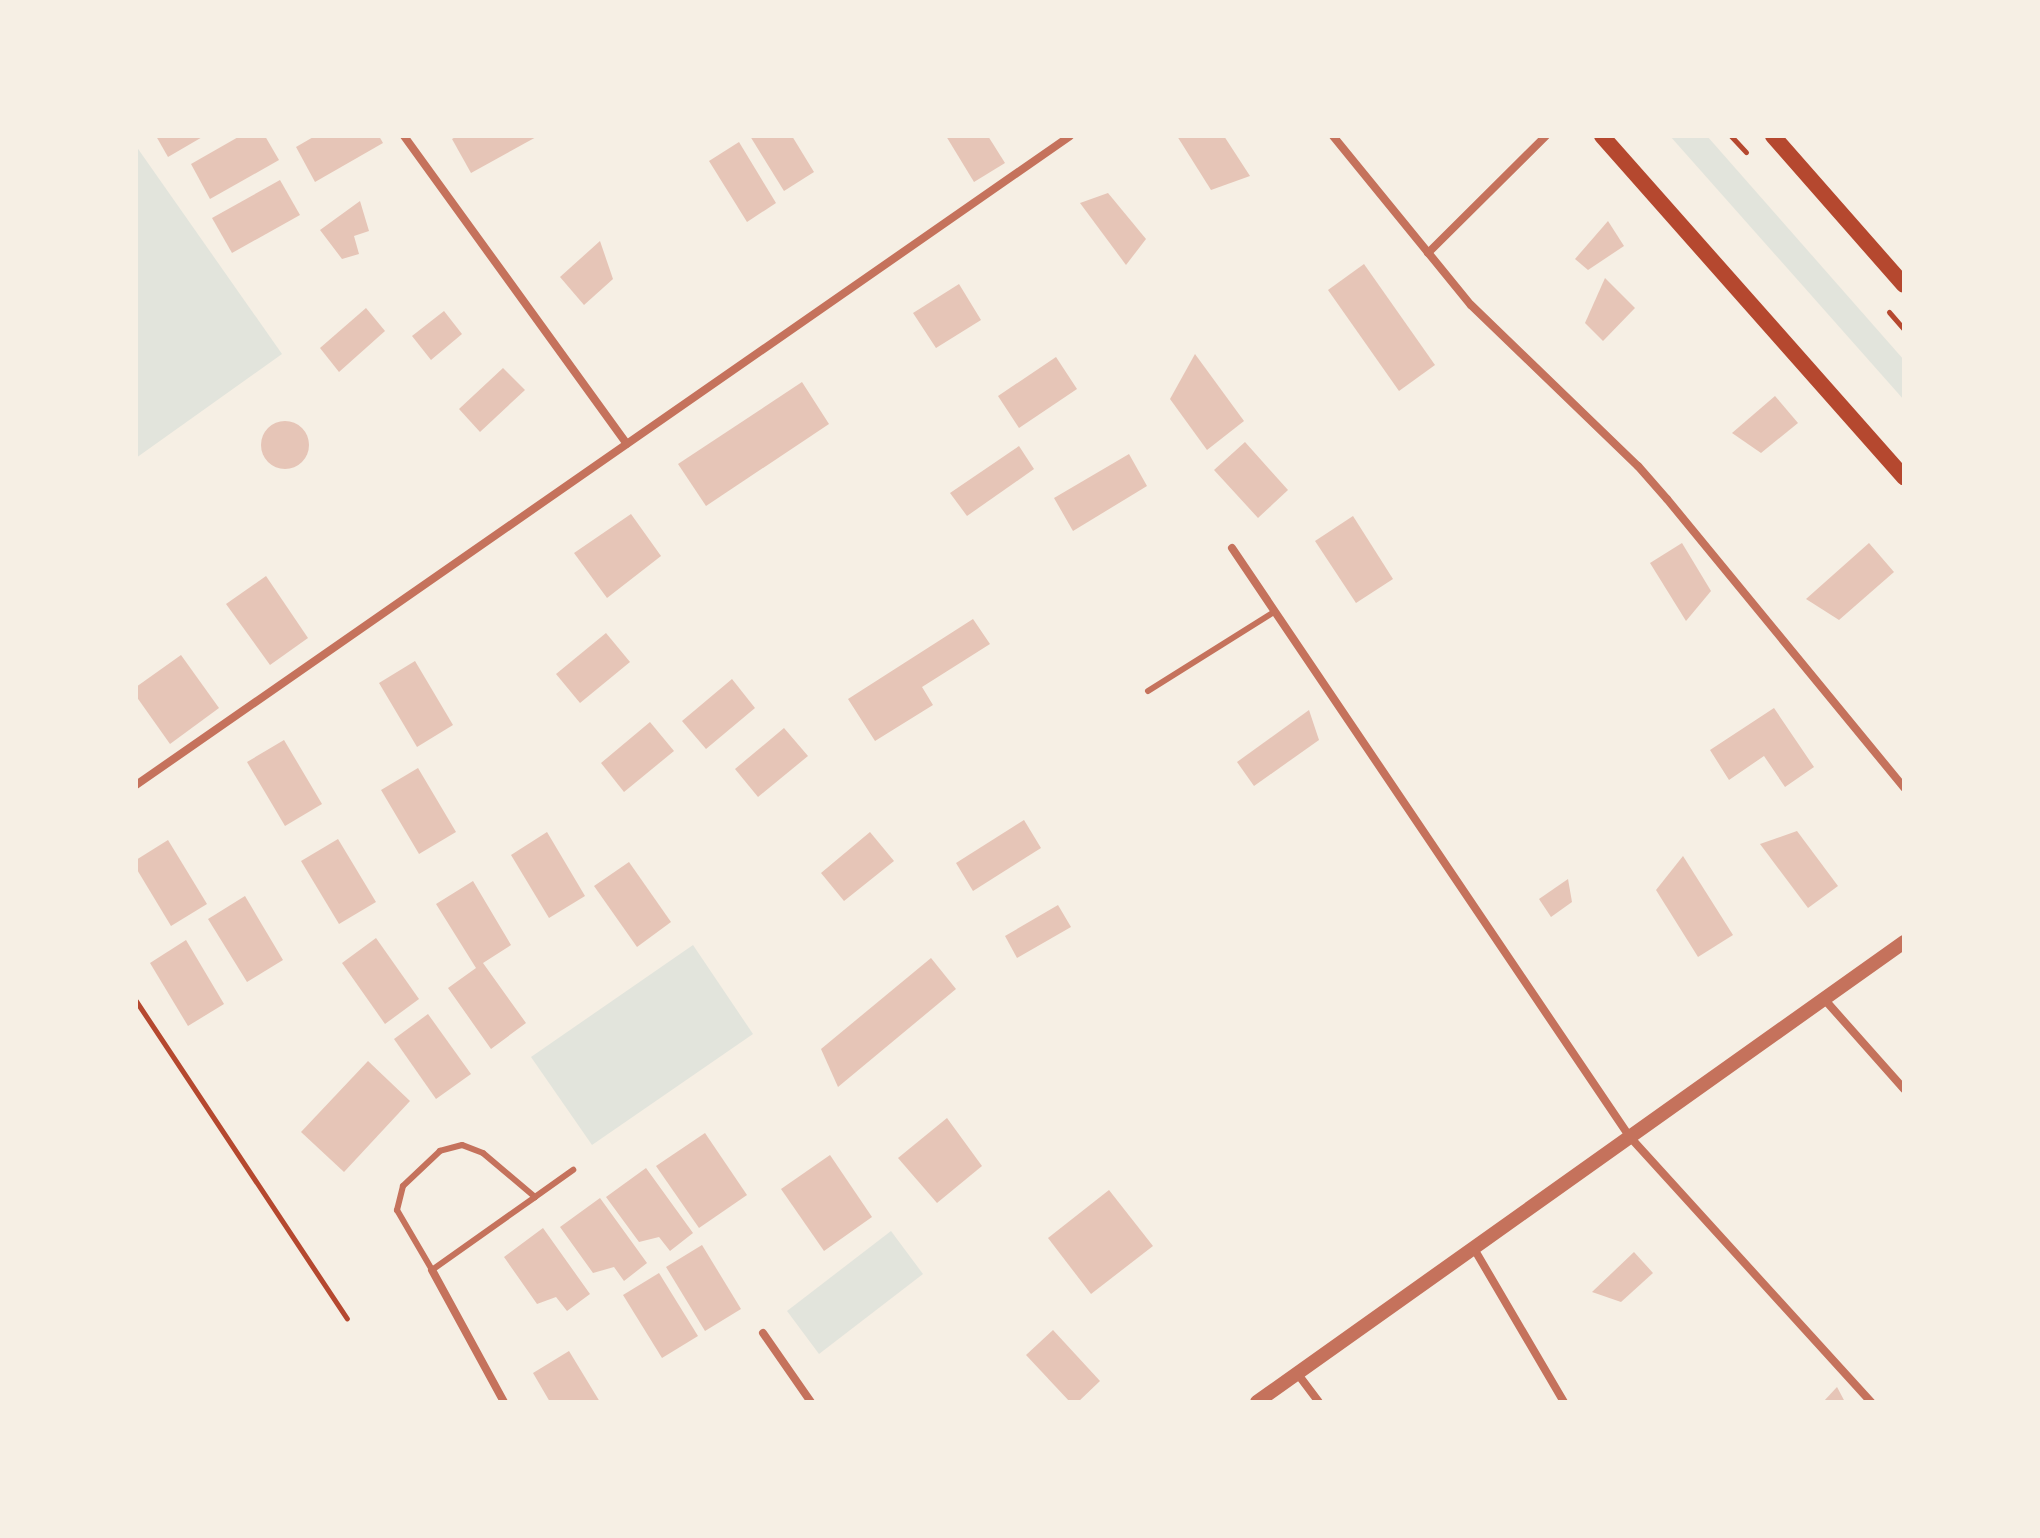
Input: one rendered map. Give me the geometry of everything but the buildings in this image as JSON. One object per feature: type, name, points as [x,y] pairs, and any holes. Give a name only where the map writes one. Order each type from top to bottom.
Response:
[{"type":"main road","points":[[1602,136],[1904,477]]},
{"type":"main road","points":[[1773,136],[1904,285]]},
{"type":"street","points":[[404,136],[627,444]]},
{"type":"street","points":[[136,785],[1070,136]]},
{"type":"street","points":[[1333,136],[1471,305],[1638,466],[1754,601],[1904,788]]},
{"type":"street","points":[[1428,253],[1546,136]]},
{"type":"street","points":[[1232,548],[1629,1136],[1871,1402]]},
{"type":"street","points":[[1257,1402],[1904,942]]},
{"type":"street","points":[[1825,1000],[1904,1089]]},
{"type":"street","points":[[1473,1247],[1564,1402]]},
{"type":"street","points":[[432,1270],[504,1402]]},
{"type":"street","points":[[763,1333],[811,1402]]},
{"type":"street","points":[[1297,1373],[1319,1402]]},
{"type":"lane","points":[[1148,691],[1274,612]]},
{"type":"lane","points":[[535,1197],[483,1153],[462,1145],[440,1151],[403,1186],[397,1210],[432,1270],[535,1197],[573,1170]]},
{"type":"path","points":[[136,1001],[347,1318]]},
{"type":"shaded area","points":[[1670,136],[1707,136],[1904,360],[1904,400]]},
{"type":"shaded area","points":[[136,146],[282,354],[136,458]]},
{"type":"shaded area","points":[[693,945],[753,1034],[592,1145],[531,1057]]},
{"type":"shaded area","points":[[891,1231],[923,1274],[819,1354],[787,1311]]}]
